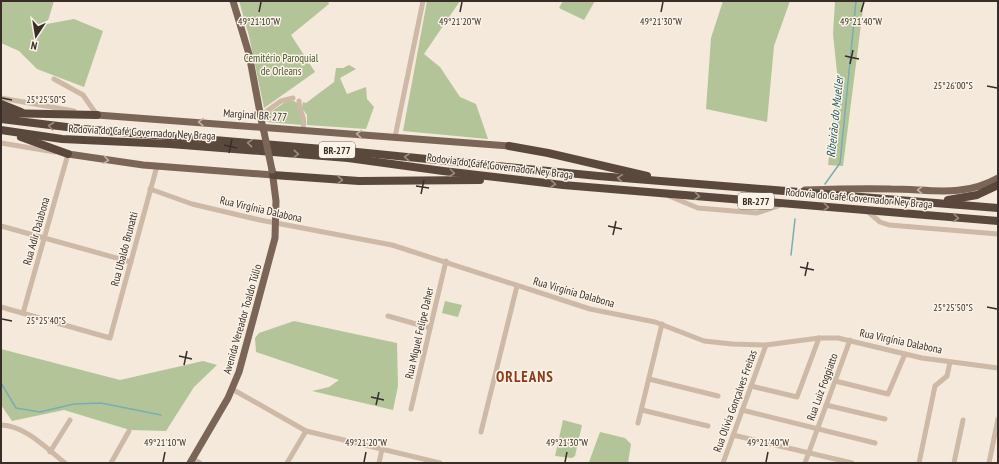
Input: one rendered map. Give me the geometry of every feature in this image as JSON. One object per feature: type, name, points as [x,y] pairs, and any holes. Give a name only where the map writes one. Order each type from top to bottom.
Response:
[{"type":"highway","points":[[1,104],[28,115]]},
{"type":"highway","points":[[1,113],[28,115],[96,115]]},
{"type":"highway","name":"Rodovia do Café Governador Ney Braga","points":[[1,119],[76,128],[339,150],[673,182],[998,208]]},
{"type":"highway","points":[[3,131],[68,154]]},
{"type":"highway","name":"Rodovia do Café Governador Ney Braga","points":[[3,131],[62,138],[170,144],[348,158],[514,180],[998,221]]},
{"type":"highway","points":[[509,146],[548,153],[673,182]]},
{"type":"highway","points":[[273,172],[359,181],[514,180]]},
{"type":"highway","points":[[930,202],[977,195],[998,185]]},
{"type":"main road","name":"Avenida Vereador Toaldo Túlio","points":[[192,461],[232,389],[269,260],[276,223],[273,172],[260,116],[249,54],[233,1]]},
{"type":"main road","name":"Marginal BR-277","points":[[96,115],[263,130],[303,130],[509,146]]},
{"type":"main road","points":[[68,154],[156,166],[273,172]]},
{"type":"main road","points":[[776,190],[888,188],[956,191],[976,188],[998,178]]},
{"type":"street","points":[[395,137],[423,1]]},
{"type":"street","points":[[54,79],[83,95],[96,115]]},
{"type":"street","name":"Marginal BR-277","points":[[1,98],[96,115]]},
{"type":"street","points":[[260,116],[281,101],[293,98]]},
{"type":"street","points":[[299,101],[300,108],[305,117],[303,130]]},
{"type":"street","points":[[1,143],[68,154]]},
{"type":"street","name":"Rua Adir Dalabona","points":[[23,313],[68,154]]},
{"type":"street","name":"Rua Ubaldo Brunatti","points":[[23,313],[110,338],[156,166]]},
{"type":"street","name":"Rua Virgínia Dalabona","points":[[150,189],[192,204],[276,223],[388,244],[446,261],[517,286],[590,309],[646,319],[704,341],[766,345],[819,338],[850,340],[905,354],[950,362],[998,368]]},
{"type":"street","points":[[663,193],[698,208],[757,213],[786,203]]},
{"type":"street","points":[[865,210],[880,222],[889,225],[998,234]]},
{"type":"street","points":[[1,226],[130,262]]},
{"type":"street","name":"Rua Miguel Felipe Daher","points":[[411,409],[446,261]]},
{"type":"street","points":[[481,432],[517,286]]},
{"type":"street","points":[[1,307],[23,313]]},
{"type":"street","points":[[388,316],[430,328]]},
{"type":"street","points":[[638,423],[662,324]]},
{"type":"street","points":[[751,386],[797,397],[819,338]]},
{"type":"street","name":"Rua Luiz Foggiatto","points":[[805,463],[850,340]]},
{"type":"street","name":"Rua Olívia Gonçalves Freitas","points":[[723,463],[766,345]]},
{"type":"street","points":[[835,381],[888,394],[905,354]]},
{"type":"street","points":[[919,463],[935,386],[947,376],[950,362]]},
{"type":"street","points":[[649,379],[718,396]]},
{"type":"street","points":[[232,389],[306,431],[440,463]]},
{"type":"street","points":[[826,405],[885,419]]},
{"type":"street","points":[[642,410],[708,426]]},
{"type":"street","points":[[742,410],[875,443]]},
{"type":"street","points":[[989,463],[998,419]]},
{"type":"street","points":[[50,452],[70,420]]},
{"type":"street","points":[[954,463],[963,420]]},
{"type":"street","points":[[2,425],[24,432],[65,463]]},
{"type":"street","points":[[111,463],[129,431]]},
{"type":"street","points":[[287,463],[306,431]]},
{"type":"street","points":[[733,435],[852,463]]},
{"type":"street","points":[[379,463],[382,449]]},
{"type":"street","points":[[192,461],[200,463]]},
{"type":"green space","points":[[1,1],[54,1],[47,24],[74,19],[103,31],[84,87],[37,69],[19,51],[1,43]]},
{"type":"green space","name":"Cemitério Paroquial de Orleans","points":[[239,1],[328,1],[329,4],[291,35],[315,72],[264,108],[249,36]]},
{"type":"green space","points":[[427,1],[460,1],[424,54],[440,67],[460,97],[476,104],[488,139],[403,131]]},
{"type":"green space","points":[[563,1],[595,1],[584,20],[559,8]]},
{"type":"green space","points":[[723,1],[790,1],[774,46],[767,122],[706,109],[711,38]]},
{"type":"green space","points":[[835,1],[864,1],[843,166],[828,165],[838,82],[833,34]]},
{"type":"green space","points":[[349,65],[356,69],[340,78],[347,94],[366,87],[367,99],[374,107],[366,129],[307,125],[307,115],[302,108],[303,102],[306,103],[334,82],[336,68],[343,68]]},
{"type":"green space","points":[[292,100],[297,103],[302,115],[302,125],[267,122],[266,115],[284,103]]},
{"type":"green space","points":[[445,301],[462,305],[458,317],[442,313]]},
{"type":"green space","points":[[294,321],[397,343],[398,386],[393,410],[312,391],[329,387],[339,380],[256,352],[255,338],[259,333]]},
{"type":"green space","points":[[1,349],[120,380],[203,361],[217,365],[194,387],[166,431],[130,430],[64,410],[12,421],[1,405]]},
{"type":"green space","points":[[563,420],[582,425],[575,456],[572,458],[555,456]]},
{"type":"green space","points":[[600,432],[625,438],[631,444],[628,463],[589,462]]},
{"type":"waterway","name":"Ribeirão do Mueller","points":[[825,184],[840,163],[856,1]]},
{"type":"waterway","name":"Ribeirão do Mueller","points":[[791,255],[795,219]]},
{"type":"waterway","points":[[1,383],[16,408],[40,412],[74,404],[101,403],[161,415]]},
{"type":"district","name":"ORLEANS","points":[[525,377]]}]
